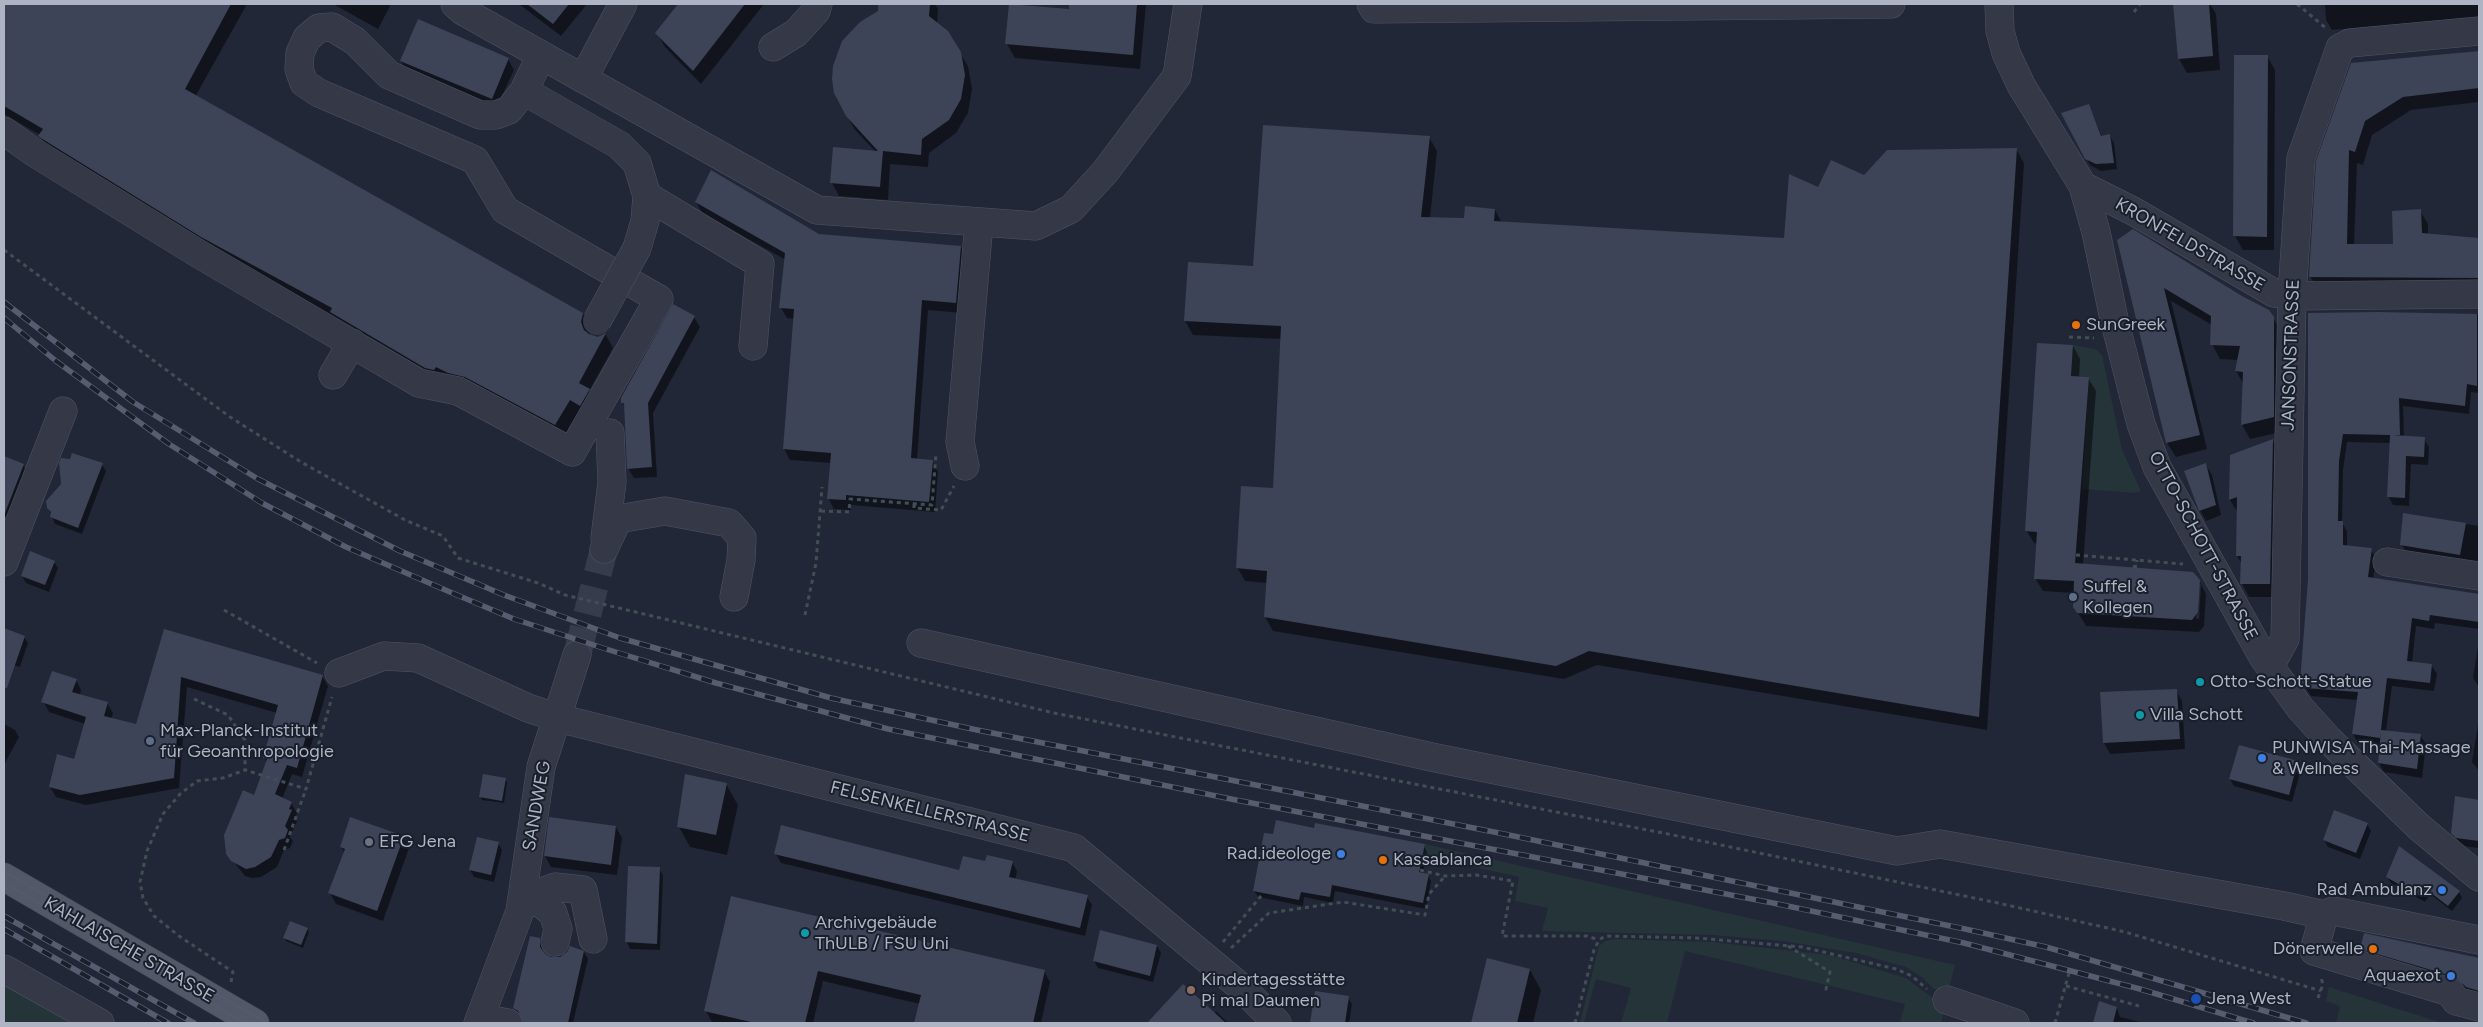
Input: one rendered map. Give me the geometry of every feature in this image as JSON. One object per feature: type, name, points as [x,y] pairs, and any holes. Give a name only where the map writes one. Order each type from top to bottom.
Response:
[{"type":"main road","name":"KAHLAISCHE STRASSE","points":[[4,877],[255,1023]]},
{"type":"street","points":[[455,4],[463,11],[817,210],[1036,226],[1071,209],[1106,172],[1177,76],[1188,4]]},
{"type":"street","points":[[583,79],[623,4]]},
{"type":"street","points":[[773,47],[796,33],[816,11],[818,4]]},
{"type":"street","points":[[1371,4],[1374,9],[1384,9],[1891,4]]},
{"type":"street","name":"OTTO-SCHOTT-STRASSE","points":[[1999,4],[2000,31],[2006,53],[2021,85],[2083,186],[2096,232],[2114,320],[2141,424],[2156,467],[2270,666],[2300,708],[2328,740],[2419,827],[2479,877]]},
{"type":"street","points":[[4,132],[199,254],[420,383],[458,390],[572,452],[659,299],[505,210],[475,160],[319,94],[304,83],[299,69],[300,54],[308,38],[319,28],[332,27],[355,41],[389,75],[480,115],[496,115],[509,110],[524,91],[541,55]]},
{"type":"street","points":[[2340,48],[2350,43],[2479,31]]},
{"type":"street","name":"JANSONSTRASSE","points":[[2270,666],[2285,639],[2292,296],[2301,158],[2340,48]]},
{"type":"street","points":[[524,91],[619,145],[637,163],[647,196],[645,221],[637,248],[598,321]]},
{"type":"street","name":"KRONFELDSTRASSE","points":[[2083,186],[2133,211],[2274,293],[2292,296],[2479,294]]},
{"type":"street","points":[[647,196],[760,264],[753,346]]},
{"type":"street","points":[[965,466],[960,442],[979,223]]},
{"type":"street","points":[[333,375],[352,344]]},
{"type":"street","points":[[4,562],[62,411]]},
{"type":"street","points":[[610,433],[612,482],[604,550],[618,519],[665,511],[729,523],[742,538],[742,560],[734,597]]},
{"type":"street","points":[[2387,562],[2479,576]]},
{"type":"street","points":[[921,643],[1436,758],[1897,852],[1940,844],[2284,906],[2324,915],[2333,911],[2479,940]]},
{"type":"street","name":"SANDWEG","points":[[479,1021],[527,895],[541,767],[577,655]]},
{"type":"street","name":"FELSENKELLERSTRASSE","points":[[339,673],[384,656],[418,658],[528,708],[558,718],[1074,848],[1214,964],[1277,1023]]},
{"type":"street","points":[[527,895],[555,887],[583,890],[593,939]]},
{"type":"street","points":[[527,895],[553,913],[558,929],[556,942]]},
{"type":"street","points":[[2324,915],[2314,951],[2450,992],[2456,1001],[2479,1007]]},
{"type":"street","points":[[4,969],[97,1023]]},
{"type":"street","points":[[1947,1000],[2015,1023]]},
{"type":"street","points":[[479,1021],[508,1023]]},
{"type":"path","points":[[2134,12],[2140,4]]},
{"type":"path","points":[[2297,4],[2329,30],[2340,48]]},
{"type":"path","points":[[4,250],[230,417],[301,462],[405,520],[443,536],[458,558],[538,584],[565,595],[1054,712],[1673,835],[2070,919],[2125,932],[2321,991]]},
{"type":"path","points":[[821,511],[849,512],[850,499],[932,505],[937,445]]},
{"type":"path","points":[[805,615],[816,564],[822,487]]},
{"type":"path","points":[[914,504],[914,508],[941,510]]},
{"type":"path","points":[[2076,555],[2212,566]]},
{"type":"path","points":[[2133,567],[2137,566],[2137,560]]},
{"type":"path","points":[[224,610],[304,658],[339,673],[306,789],[284,850]]},
{"type":"path","points":[[194,699],[228,715],[245,740],[245,770]]},
{"type":"path","points":[[227,989],[232,980],[233,972],[178,936],[154,916],[143,898],[140,882],[154,831],[163,814],[180,794],[197,781],[223,778],[245,770],[306,789]]},
{"type":"path","points":[[1420,870],[1445,876],[1476,875],[1513,881],[1502,936],[1586,936],[1599,940]]},
{"type":"path","points":[[1214,964],[1269,913],[1343,902],[1425,915],[1429,894],[1445,876]]},
{"type":"path","points":[[1575,1023],[1599,940],[1605,936],[1697,938],[1787,946],[1858,958],[1896,969],[1912,976],[1937,997],[1947,1000]]},
{"type":"path","points":[[1787,946],[1830,972],[1826,989],[1822,988]]},
{"type":"path","points":[[2055,1023],[2069,973]]},
{"type":"path","points":[[2066,986],[2140,1006]]},
{"type":"shaded area","points":[[2073,345],[2095,349],[2102,355],[2122,450],[2141,491],[2136,493],[2082,489],[2089,377],[2071,376]]},
{"type":"shaded area","points":[[1425,844],[1955,965],[1948,993],[1934,989],[1923,978],[1906,967],[1856,953],[1783,941],[1712,935],[1542,931],[1548,908],[1515,901],[1519,877],[1423,855]]},
{"type":"shaded area","points":[[1615,939],[1712,942],[1830,955],[1906,978],[1938,1002],[1946,1004],[1941,1023],[1900,1023],[1905,1004],[1685,951],[1667,1023],[1621,1023],[1631,988],[1596,979],[1584,1023],[1580,1023],[1599,946],[1605,941]]},
{"type":"shaded area","points":[[4,982],[79,1023],[4,1023]]},
{"type":"shaded area","points":[[2329,987],[2442,1023],[2336,1023],[2340,1006],[2326,1001]]},
{"type":"building","points":[[4,4],[231,4],[185,89],[583,313],[581,322],[584,330],[598,337],[606,333],[579,383],[590,389],[580,406],[570,400],[555,425],[465,377],[448,373],[436,367],[434,370],[425,368],[330,312],[332,308],[201,237],[38,136],[43,129],[4,106]]},
{"type":"building","points":[[527,4],[569,4],[553,24]]},
{"type":"building","points":[[678,4],[745,4],[693,71],[655,33]]},
{"type":"building","points":[[878,4],[930,4],[929,16],[948,31],[961,52],[965,75],[961,99],[949,120],[922,139],[921,155],[883,151],[880,187],[830,183],[833,147],[878,151],[846,116],[834,93],[832,79],[833,66],[842,41],[860,22],[878,11]]},
{"type":"building","points":[[1009,4],[1069,9],[1069,4],[1137,4],[1133,55],[1005,44]]},
{"type":"building","points":[[2173,4],[2209,4],[2213,56],[2178,59]]},
{"type":"building","points":[[418,19],[509,58],[492,99],[400,61]]},
{"type":"building","points":[[2479,51],[2479,88],[2403,97],[2365,121],[2355,152],[2349,150],[2347,244],[2393,244],[2392,211],[2421,209],[2422,233],[2479,238],[2479,278],[2309,277],[2316,161],[2351,63]]},
{"type":"building","points":[[2234,55],[2268,55],[2267,237],[2233,236]]},
{"type":"building","points":[[2089,104],[2101,136],[2110,134],[2114,163],[2096,164],[2085,159],[2061,113]]},
{"type":"building","points":[[1263,125],[1430,136],[1421,217],[1464,218],[1465,206],[1495,209],[1494,221],[1784,238],[1789,174],[1818,187],[1831,160],[1864,175],[1887,150],[2017,148],[1979,717],[1589,651],[1556,666],[1264,617],[1267,571],[1236,568],[1241,486],[1273,488],[1281,326],[1184,321],[1188,262],[1253,266]]},
{"type":"building","points":[[711,170],[819,234],[961,246],[956,303],[922,300],[911,458],[933,460],[929,502],[846,495],[846,500],[827,499],[831,453],[783,449],[794,309],[779,308],[785,253],[695,202]]},
{"type":"building","points":[[2133,229],[2242,296],[2269,310],[2274,317],[2274,417],[2241,425],[2243,372],[2235,371],[2240,346],[2210,345],[2211,316],[2164,288],[2200,435],[2166,443],[2117,240]]},
{"type":"building","points":[[673,304],[695,316],[648,403],[652,467],[627,469],[624,403],[621,403],[621,398]]},
{"type":"building","points":[[2308,313],[2477,314],[2477,386],[2467,384],[2465,406],[2399,398],[2400,435],[2425,437],[2424,457],[2406,456],[2405,498],[2387,497],[2390,435],[2343,434],[2339,461],[2338,521],[2343,521],[2343,545],[2372,548],[2368,577],[2479,594],[2479,622],[2430,615],[2429,621],[2412,618],[2407,661],[2432,664],[2430,683],[2387,678],[2380,738],[2352,734],[2358,692],[2305,688],[2300,682],[2308,580]]},
{"type":"building","points":[[2037,343],[2073,345],[2071,376],[2089,377],[2075,563],[2193,572],[2200,580],[2198,612],[2192,620],[2077,613],[2073,607],[2074,581],[2034,579],[2037,532],[2025,531]]},
{"type":"building","points":[[2273,439],[2270,584],[2240,584],[2241,556],[2236,556],[2237,497],[2229,500],[2230,455]]},
{"type":"building","points":[[72,453],[103,463],[78,528],[50,517],[51,512],[47,508],[46,501],[61,484],[59,463],[61,458],[70,459]]},
{"type":"building","points":[[4,456],[24,464],[5,513],[4,512]]},
{"type":"building","points":[[2206,463],[2216,505],[2199,511],[2184,471]]},
{"type":"building","points":[[2403,513],[2466,523],[2460,555],[2400,545]]},
{"type":"building","points":[[30,551],[55,561],[45,585],[21,576]]},
{"type":"building","points":[[4,628],[25,636],[7,688],[4,688]]},
{"type":"building","name":"Max-Planck-Institut für Geoanthropologie","points":[[164,629],[323,675],[297,768],[287,765],[275,794],[292,802],[289,809],[292,810],[285,826],[288,830],[285,838],[279,840],[271,857],[255,867],[246,869],[231,861],[226,854],[224,835],[243,790],[254,795],[267,759],[263,758],[278,705],[181,677],[174,778],[80,795],[49,787],[57,754],[74,759],[86,717],[41,702],[52,671],[77,679],[72,692],[108,702],[104,716],[136,724]]},
{"type":"building","name":"Villa Schott","points":[[2177,689],[2180,739],[2103,743],[2100,692]]},
{"type":"building","points":[[2381,730],[2421,734],[2417,769],[2378,763]]},
{"type":"building","points":[[2239,745],[2298,761],[2289,795],[2229,779]]},
{"type":"building","points":[[483,774],[506,778],[502,801],[479,797]]},
{"type":"building","points":[[685,774],[727,783],[716,835],[677,827]]},
{"type":"building","points":[[2455,796],[2479,800],[2479,841],[2456,838],[2451,833]]},
{"type":"building","points":[[2334,810],[2368,823],[2356,853],[2323,840]]},
{"type":"building","points":[[350,817],[404,836],[377,911],[328,893],[345,849],[340,847]]},
{"type":"building","points":[[549,817],[616,826],[611,865],[544,856]]},
{"type":"building","points":[[1276,820],[1314,828],[1315,823],[1425,844],[1419,872],[1429,874],[1423,903],[1332,885],[1330,897],[1301,892],[1299,900],[1253,891],[1264,833],[1273,834]]},
{"type":"building","points":[[781,825],[959,870],[963,856],[985,861],[987,855],[1013,861],[1009,877],[1088,895],[1080,928],[774,854]]},
{"type":"building","points":[[477,837],[499,842],[491,875],[469,870]]},
{"type":"building","points":[[2399,846],[2460,891],[2448,906],[2426,889],[2422,897],[2386,877]]},
{"type":"building","points":[[628,866],[660,867],[657,944],[625,942]]},
{"type":"building","name":"Archivgebäude ThULB / FSU Uni","points":[[731,896],[1045,970],[1033,1023],[914,1023],[921,995],[818,971],[805,1023],[755,1023],[704,1011]]},
{"type":"building","points":[[290,921],[308,928],[301,945],[283,938]]},
{"type":"building","points":[[1100,930],[1157,945],[1150,976],[1093,961]]},
{"type":"building","name":"Aquaexot","points":[[2364,933],[2479,958],[2479,991],[2466,987],[2455,977],[2360,949]]},
{"type":"building","points":[[530,936],[540,938],[540,947],[545,954],[551,957],[560,957],[567,952],[570,946],[584,951],[568,1023],[523,1023],[518,1011],[513,1008]]},
{"type":"building","points":[[1487,958],[1530,969],[1517,1023],[1471,1023]]},
{"type":"building","points":[[1183,984],[1226,1023],[1147,1023]]},
{"type":"building","points":[[1315,991],[1349,996],[1345,1023],[1310,1023]]},
{"type":"building","points":[[2099,1001],[2117,1007],[2113,1023],[2093,1023]]},
{"type":"tunnel","points":[[577,655],[604,549]]},
{"type":"tram line","points":[[4,871],[267,1023]]},
{"type":"tram line","points":[[4,883],[245,1023]]},
{"type":"railway","points":[[4,302],[133,402],[258,479],[400,551],[504,595],[620,638],[831,698],[977,730],[1499,833],[2046,947],[2306,1023]]},
{"type":"railway","points":[[4,318],[56,361],[169,444],[262,503],[346,547],[450,592],[514,619],[606,649],[716,683],[888,729],[1236,800],[1778,904],[1964,943],[2140,989],[2253,1023]]},
{"type":"railway","points":[[4,916],[194,1023]]},
{"type":"railway","points":[[4,929],[168,1023]]},
{"type":"place","name":"SunGreek","points":[[2076,325]]},
{"type":"place","name":"Suffel & Kollegen","points":[[2073,597]]},
{"type":"place","name":"Otto-Schott-Statue","points":[[2200,682]]},
{"type":"place","name":"Villa Schott","points":[[2140,715]]},
{"type":"place","name":"Max-Planck-Institut für Geoanthropologie","points":[[150,741]]},
{"type":"place","name":"PUNWISA Thai-Massage & Wellness","points":[[2262,758]]},
{"type":"place","name":"EFG Jena","points":[[369,842]]},
{"type":"place","name":"Rad.ideologe","points":[[1341,854]]},
{"type":"place","name":"Kassablanca","points":[[1383,860]]},
{"type":"place","name":"Rad Ambulanz","points":[[2442,890]]},
{"type":"place","name":"Archivgebäude ThULB / FSU Uni","points":[[805,933]]},
{"type":"place","name":"Dönerwelle","points":[[2373,949]]},
{"type":"place","name":"Aquaexot","points":[[2451,976]]},
{"type":"place","name":"Kindertagesstätte Pi mal Daumen","points":[[1191,990]]},
{"type":"place","name":"Jena West","points":[[2196,999]]}]
